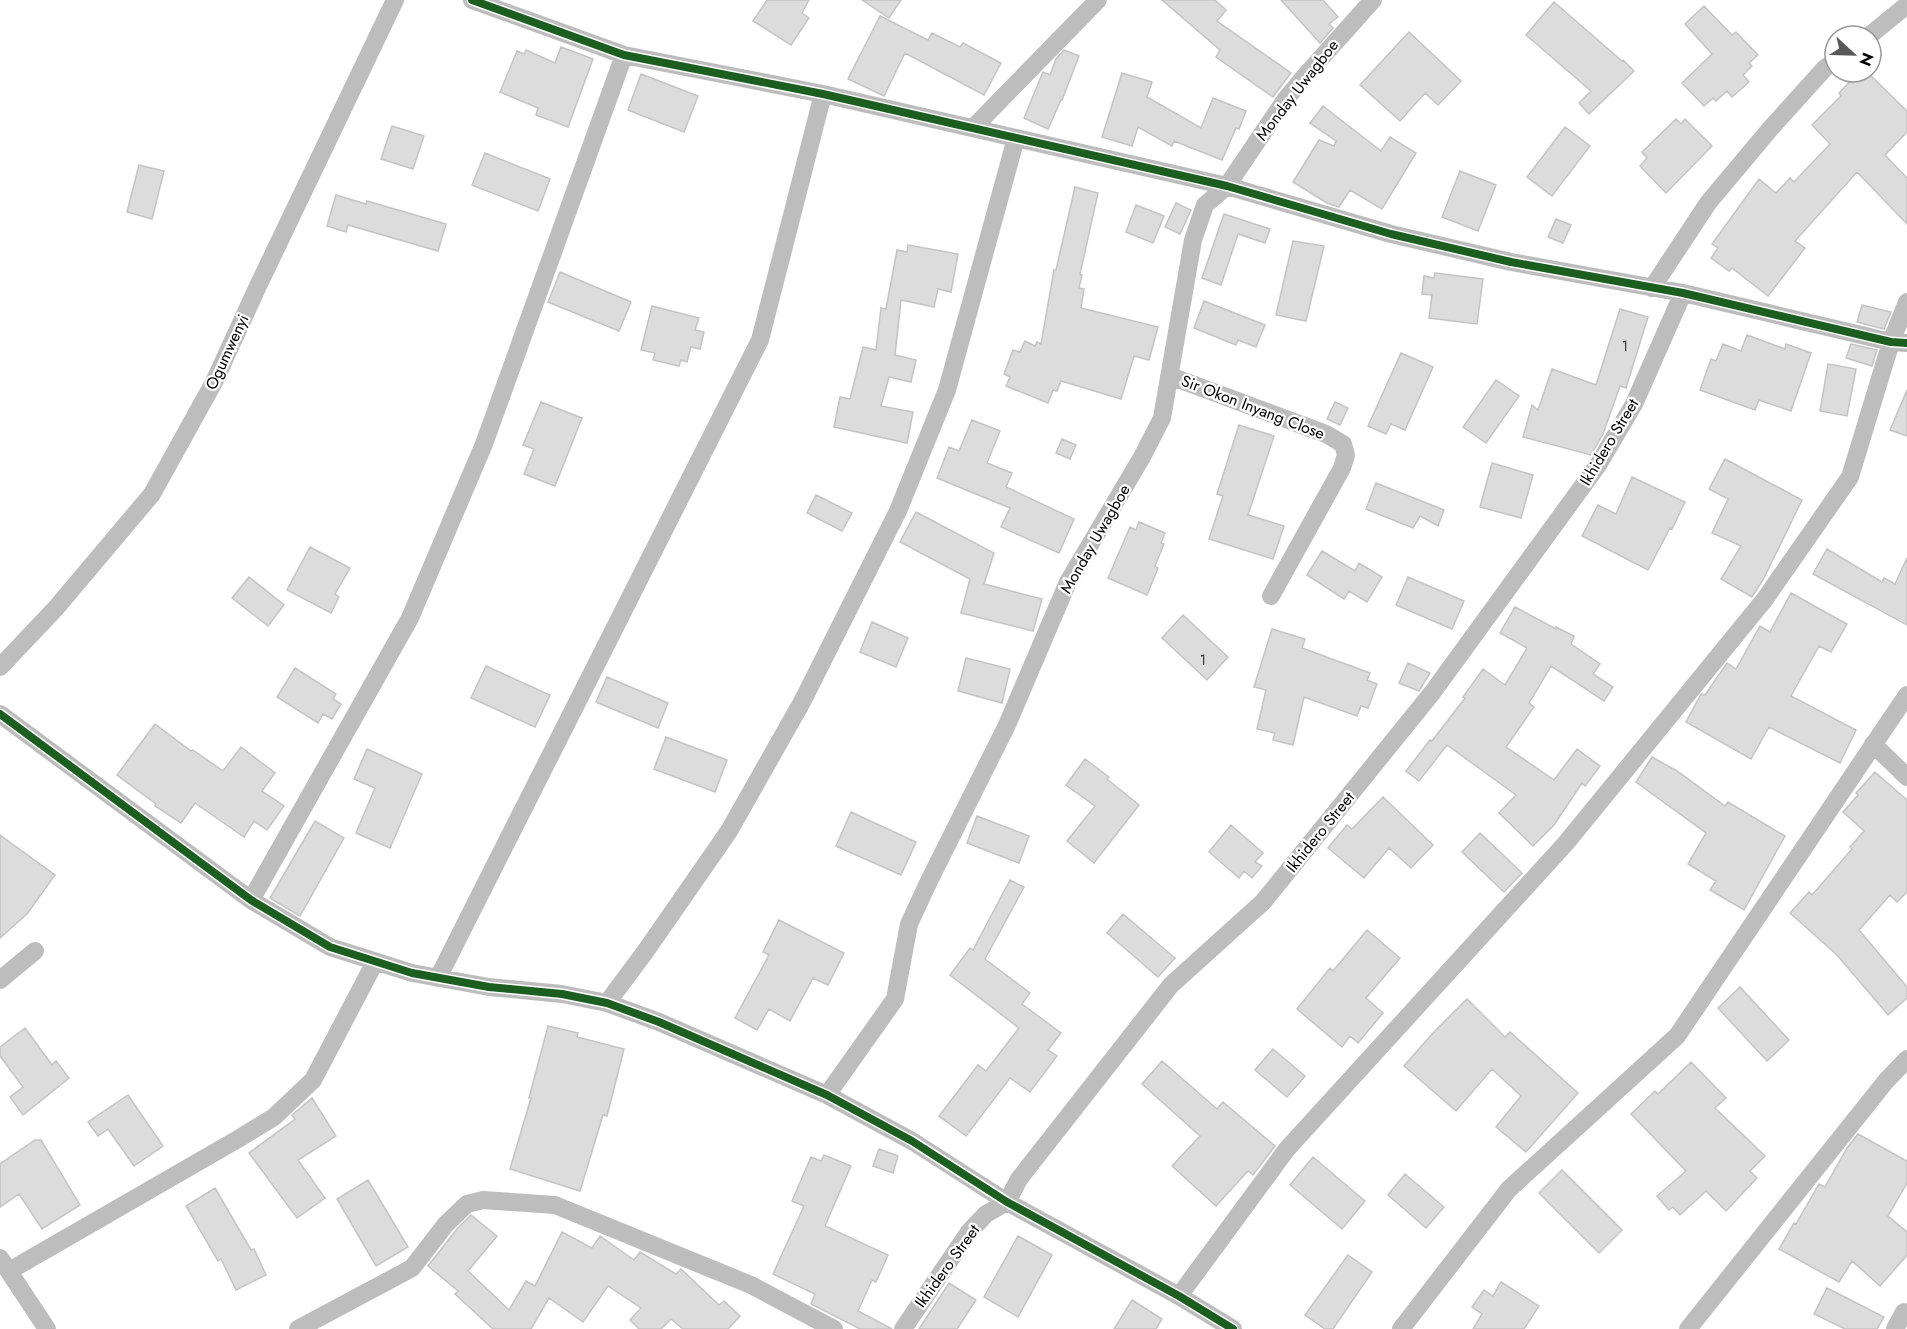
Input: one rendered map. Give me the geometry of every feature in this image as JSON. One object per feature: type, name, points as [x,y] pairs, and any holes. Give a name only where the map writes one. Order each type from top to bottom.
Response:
[{"type":"street","name":"Ogumwenyi","points":[[0,667],[57,608],[152,494],[214,382],[395,0]]},
{"type":"street","points":[[472,0],[624,55],[822,94],[1227,186],[1390,234],[1511,262],[1683,293],[1899,343]]},
{"type":"street","points":[[973,128],[1098,0]]},
{"type":"street","name":"Monday Uwagboe","points":[[827,1095],[895,999],[909,924],[1007,725],[1068,582],[1142,457],[1162,418],[1192,240],[1205,205],[1227,186],[1285,100],[1373,0]]},
{"type":"street","points":[[1883,26],[1907,5]]},
{"type":"street","points":[[251,900],[410,618],[484,444],[624,55]]},
{"type":"street","points":[[1652,288],[1708,203],[1823,70]]},
{"type":"street","points":[[438,978],[760,339],[822,94]]},
{"type":"street","points":[[607,1004],[729,831],[802,702],[898,511],[947,390],[1016,138]]},
{"type":"street","name":"Ikhidero Street","points":[[903,1329],[969,1232],[986,1214],[1007,1202],[1019,1179],[1170,985],[1263,902],[1432,693],[1598,465],[1634,404],[1683,293]]},
{"type":"street","points":[[1179,1296],[1287,1149],[1566,843],[1765,598],[1850,477],[1899,343],[1907,302]]},
{"type":"street","name":"Sir Okon Inyang Close","points":[[1170,376],[1326,434],[1343,444],[1346,455],[1342,468],[1271,596]]},
{"type":"street","points":[[1401,1329],[1509,1189],[1677,1036],[1907,695]]},
{"type":"street","points":[[0,714],[251,900],[330,947],[412,973],[489,987],[562,994],[607,1004],[659,1022],[827,1095],[912,1141],[1007,1202],[1179,1296],[1233,1329]]},
{"type":"street","points":[[1873,744],[1907,777]]},
{"type":"street","points":[[0,980],[34,951]]},
{"type":"street","points":[[47,1329],[5,1264],[238,1139],[274,1117],[313,1080],[375,962]]},
{"type":"street","points":[[1688,1329],[1886,1081],[1907,1059]]},
{"type":"street","points":[[298,1329],[412,1268],[446,1224],[467,1204],[483,1200],[555,1205],[751,1285],[834,1329]]},
{"type":"street","points":[[1895,1329],[1904,1312]]},
{"type":"building","points":[[767,0],[809,0],[802,13],[809,18],[791,45],[753,21]]},
{"type":"building","points":[[862,0],[901,0],[889,18]]},
{"type":"building","points":[[1162,0],[1215,0],[1226,10],[1217,21],[1291,73],[1273,97],[1216,57],[1220,50]]},
{"type":"building","points":[[1281,0],[1323,0],[1338,17],[1329,24],[1333,28],[1320,43]]},
{"type":"building","points":[[1554,2],[1634,71],[1589,114],[1579,103],[1591,91],[1526,35]]},
{"type":"building","points":[[1704,6],[1732,35],[1736,32],[1758,55],[1749,63],[1752,66],[1743,75],[1749,82],[1732,97],[1727,91],[1716,101],[1713,98],[1704,106],[1682,83],[1712,54],[1685,24]]},
{"type":"building","points":[[880,16],[928,40],[932,33],[960,47],[963,43],[1001,63],[984,95],[905,53],[884,96],[848,79]]},
{"type":"building","points":[[1409,32],[1461,81],[1438,105],[1425,93],[1400,121],[1360,85]]},
{"type":"building","points":[[561,47],[593,59],[568,127],[536,115],[538,108],[500,92],[517,51],[524,54],[526,50],[555,63]]},
{"type":"building","points":[[1064,50],[1079,56],[1048,129],[1024,118],[1043,72],[1050,75],[1056,59]]},
{"type":"building","points":[[1122,73],[1152,82],[1147,97],[1201,128],[1213,98],[1246,111],[1222,160],[1174,141],[1172,146],[1138,127],[1132,146],[1102,137]]},
{"type":"building","points":[[641,74],[698,96],[684,132],[628,110]]},
{"type":"building","points":[[1848,84],[1879,84],[1907,111],[1907,132],[1885,155],[1907,178],[1907,224],[1857,172],[1795,241],[1805,248],[1768,296],[1732,268],[1729,271],[1711,258],[1718,248],[1712,244],[1759,179],[1776,193],[1790,178],[1794,182],[1830,144],[1812,125],[1841,96],[1839,93]]},
{"type":"building","points":[[1323,106],[1381,151],[1390,137],[1416,153],[1382,209],[1350,190],[1339,207],[1327,203],[1293,182],[1319,140],[1334,146],[1336,141],[1310,123]]},
{"type":"building","points":[[1676,119],[1681,124],[1685,119],[1712,146],[1666,193],[1640,166],[1647,158],[1642,152]]},
{"type":"building","points":[[392,126],[424,136],[413,169],[381,159]]},
{"type":"building","points":[[1565,127],[1590,146],[1552,196],[1527,177]]},
{"type":"building","points":[[485,153],[550,179],[538,211],[472,185]]},
{"type":"building","points":[[139,165],[164,171],[152,219],[127,212]]},
{"type":"building","points":[[1460,171],[1496,185],[1478,231],[1442,217]]},
{"type":"building","points":[[1075,187],[1098,193],[1080,274],[1082,275],[1079,288],[1084,289],[1081,308],[1158,327],[1149,360],[1134,356],[1121,399],[1061,381],[1057,391],[1053,390],[1048,403],[1006,386],[1010,377],[1004,374],[1013,350],[1020,352],[1025,341],[1035,346],[1037,342],[1041,344],[1054,270],[1056,270]]},
{"type":"building","points":[[336,195],[366,204],[367,201],[446,224],[438,251],[348,225],[346,232],[327,226]]},
{"type":"building","points":[[1176,203],[1191,210],[1180,234],[1165,227]]},
{"type":"building","points":[[1136,205],[1164,216],[1153,243],[1126,232]]},
{"type":"building","points":[[1224,214],[1270,229],[1265,243],[1238,234],[1221,285],[1202,278]]},
{"type":"building","points":[[1556,219],[1571,225],[1563,243],[1548,237]]},
{"type":"building","points":[[1293,241],[1324,246],[1306,321],[1276,315]]},
{"type":"building","points":[[908,245],[958,254],[951,292],[938,289],[934,307],[901,300],[895,355],[916,360],[911,382],[889,377],[881,406],[913,412],[907,443],[834,427],[840,397],[850,399],[863,347],[876,350],[881,308],[886,309],[897,250],[907,252]]},
{"type":"building","points":[[560,272],[631,302],[619,331],[548,302]]},
{"type":"building","points":[[1435,273],[1483,279],[1477,324],[1429,318],[1432,295],[1422,294],[1424,276],[1434,278]]},
{"type":"building","points":[[1204,301],[1265,325],[1256,347],[1238,340],[1236,345],[1194,328]]},
{"type":"building","points":[[1862,305],[1891,312],[1884,329],[1857,322]]},
{"type":"building","points":[[652,306],[699,318],[695,330],[704,332],[700,349],[691,347],[687,362],[681,360],[679,366],[653,360],[655,353],[641,350]]},
{"type":"building","points":[[1620,309],[1648,317],[1626,388],[1620,386],[1603,434],[1591,455],[1523,437],[1532,405],[1538,410],[1552,369],[1596,385]]},
{"type":"building","points":[[1747,335],[1785,349],[1786,344],[1811,353],[1791,411],[1759,400],[1755,410],[1700,390],[1711,359],[1716,361],[1723,344],[1741,351]]},
{"type":"building","points":[[1851,344],[1877,350],[1872,366],[1846,358]]},
{"type":"building","points":[[1401,353],[1433,367],[1405,430],[1391,424],[1386,434],[1368,426]]},
{"type":"building","points":[[1828,364],[1856,369],[1847,416],[1820,411]]},
{"type":"building","points":[[1496,380],[1519,396],[1486,443],[1463,427]]},
{"type":"building","points":[[1907,390],[1907,436],[1890,430]]},
{"type":"building","points":[[541,402],[582,418],[555,486],[524,474],[534,449],[523,445]]},
{"type":"building","points":[[1335,402],[1348,408],[1340,425],[1327,419]]},
{"type":"building","points":[[972,420],[1000,431],[987,463],[1012,473],[1006,487],[1074,519],[1059,553],[1001,527],[1010,508],[937,478],[949,447],[959,451]]},
{"type":"building","points":[[1239,425],[1274,436],[1248,515],[1284,526],[1273,559],[1209,539],[1223,496],[1217,494]]},
{"type":"building","points":[[1062,439],[1076,445],[1070,459],[1056,453]]},
{"type":"building","points":[[1725,459],[1802,500],[1763,580],[1752,597],[1721,579],[1741,546],[1712,533],[1728,499],[1709,489]]},
{"type":"building","points":[[1492,463],[1533,475],[1521,518],[1480,507]]},
{"type":"building","points":[[1632,477],[1685,502],[1648,570],[1582,536],[1598,505],[1616,514]]},
{"type":"building","points":[[1376,483],[1444,510],[1438,526],[1420,516],[1413,528],[1366,509]]},
{"type":"building","points":[[816,495],[852,513],[842,531],[807,513]]},
{"type":"building","points":[[916,512],[994,553],[984,584],[1042,599],[1033,631],[961,613],[970,579],[900,542]]},
{"type":"building","points":[[1139,522],[1165,533],[1161,543],[1164,544],[1155,566],[1158,568],[1147,595],[1108,578],[1130,527],[1136,530]]},
{"type":"building","points":[[310,547],[350,568],[335,594],[339,597],[331,613],[287,590]]},
{"type":"building","points":[[1827,549],[1882,582],[1884,578],[1895,584],[1907,558],[1907,625],[1813,574]]},
{"type":"building","points":[[1322,551],[1355,571],[1359,563],[1382,577],[1367,602],[1349,591],[1344,599],[1307,575]]},
{"type":"building","points":[[249,577],[284,605],[268,626],[232,598]]},
{"type":"building","points":[[1408,577],[1464,601],[1452,629],[1396,605]]},
{"type":"building","points":[[1791,593],[1847,624],[1831,652],[1819,646],[1791,696],[1856,730],[1840,763],[1769,727],[1751,759],[1686,722],[1700,696],[1705,695],[1727,663],[1736,669],[1760,626],[1770,632]]},
{"type":"building","points":[[1515,607],[1574,636],[1571,644],[1600,664],[1593,674],[1613,687],[1604,701],[1551,666],[1529,703],[1534,707],[1506,747],[1554,780],[1577,749],[1600,766],[1585,786],[1582,783],[1554,825],[1533,846],[1499,813],[1516,795],[1447,745],[1419,781],[1406,771],[1465,698],[1463,697],[1483,669],[1505,685],[1527,648],[1500,633]]},
{"type":"building","points":[[1183,615],[1228,657],[1207,680],[1162,638]]},
{"type":"building","points":[[872,622],[908,638],[896,667],[860,652]]},
{"type":"building","points":[[1272,629],[1305,639],[1302,648],[1370,673],[1367,680],[1377,684],[1368,708],[1361,706],[1357,716],[1304,697],[1293,745],[1273,740],[1275,733],[1257,729],[1266,690],[1254,687]]},
{"type":"building","points":[[966,658],[1010,669],[1002,703],[958,691]]},
{"type":"building","points":[[1408,663],[1430,673],[1419,691],[1399,683]]},
{"type":"building","points":[[486,666],[550,695],[535,727],[471,698]]},
{"type":"building","points":[[295,668],[336,694],[333,699],[341,704],[332,719],[323,714],[318,723],[277,697]]},
{"type":"building","points":[[607,677],[668,703],[658,728],[596,702]]},
{"type":"building","points":[[155,724],[223,771],[241,747],[275,773],[262,791],[284,806],[267,830],[254,821],[244,837],[195,803],[181,823],[155,806],[156,804],[117,775]]},
{"type":"building","points":[[666,737],[727,760],[715,792],[654,769]]},
{"type":"building","points":[[367,749],[422,774],[390,848],[356,833],[375,788],[354,779]]},
{"type":"building","points":[[1652,757],[1677,771],[1725,806],[1728,802],[1785,836],[1744,910],[1710,890],[1716,881],[1688,864],[1706,833],[1636,782]]},
{"type":"building","points":[[1085,759],[1109,777],[1107,779],[1139,805],[1094,863],[1067,841],[1095,806],[1066,785]]},
{"type":"building","points":[[1875,772],[1907,800],[1907,892],[1897,902],[1890,895],[1859,930],[1907,987],[1907,998],[1888,1015],[1837,955],[1790,913],[1809,892],[1812,895],[1852,849],[1850,847],[1864,831],[1843,812]]},
{"type":"building","points":[[1383,797],[1433,845],[1411,868],[1389,848],[1364,878],[1328,848],[1347,825],[1352,829]]},
{"type":"building","points":[[851,812],[916,842],[901,875],[836,846]]},
{"type":"building","points":[[977,816],[1029,836],[1019,863],[967,843]]},
{"type":"building","points":[[315,821],[344,838],[300,916],[270,898]]},
{"type":"building","points":[[1231,825],[1263,853],[1255,862],[1262,866],[1252,878],[1244,871],[1239,878],[1209,852]]},
{"type":"building","points":[[1480,833],[1522,873],[1504,892],[1462,852]]},
{"type":"building","points":[[0,835],[55,875],[27,914],[0,938]]},
{"type":"building","points":[[1010,880],[1024,887],[985,959],[1030,993],[1022,1004],[1061,1033],[1048,1050],[1057,1056],[1030,1092],[1010,1078],[966,1136],[939,1116],[978,1065],[986,1071],[1019,1028],[950,975],[970,948],[973,950]]},
{"type":"building","points":[[1123,914],[1175,958],[1158,977],[1107,933]]},
{"type":"building","points":[[779,920],[844,953],[828,985],[813,978],[790,1021],[769,1009],[757,1030],[735,1018],[769,955],[763,952]]},
{"type":"building","points":[[1367,930],[1400,958],[1366,998],[1383,1013],[1358,1043],[1350,1036],[1342,1047],[1297,1009],[1330,968],[1333,971]]},
{"type":"building","points":[[1740,987],[1789,1040],[1767,1061],[1718,1008]]},
{"type":"building","points":[[1467,999],[1505,1037],[1510,1032],[1578,1093],[1526,1152],[1496,1127],[1521,1096],[1492,1069],[1456,1111],[1404,1066]]},
{"type":"building","points":[[548,1026],[578,1033],[577,1037],[624,1049],[607,1116],[603,1115],[580,1191],[510,1169],[531,1098],[529,1098]]},
{"type":"building","points":[[25,1028],[52,1065],[56,1061],[69,1078],[23,1115],[10,1097],[23,1087],[0,1056],[0,1047]]},
{"type":"building","points":[[1273,1049],[1305,1076],[1287,1097],[1255,1070]]},
{"type":"building","points":[[1162,1061],[1217,1109],[1223,1102],[1275,1146],[1253,1175],[1248,1171],[1216,1206],[1172,1166],[1200,1136],[1142,1084]]},
{"type":"building","points":[[1691,1062],[1726,1098],[1715,1108],[1765,1156],[1750,1171],[1757,1178],[1726,1211],[1706,1191],[1680,1215],[1673,1207],[1669,1210],[1657,1196],[1686,1171],[1631,1114],[1655,1091],[1658,1094]]},
{"type":"building","points":[[128,1095],[163,1146],[134,1166],[108,1129],[98,1136],[88,1122]]},
{"type":"building","points":[[312,1098],[336,1136],[298,1160],[325,1198],[297,1218],[249,1153],[295,1119],[292,1115]]},
{"type":"building","points":[[1858,1134],[1907,1161],[1907,1183],[1888,1216],[1907,1232],[1907,1255],[1880,1286],[1852,1261],[1839,1282],[1779,1249],[1819,1184],[1825,1187],[1847,1148]]},
{"type":"building","points":[[35,1140],[41,1140],[80,1205],[42,1229],[19,1194],[0,1207],[0,1164]]},
{"type":"building","points":[[879,1149],[898,1156],[893,1173],[873,1166]]},
{"type":"building","points":[[824,1155],[851,1166],[825,1226],[888,1255],[876,1282],[872,1280],[858,1311],[892,1329],[860,1329],[811,1304],[815,1294],[773,1274],[804,1206],[792,1201],[811,1157],[821,1161]]},
{"type":"building","points":[[1313,1157],[1365,1201],[1342,1229],[1290,1185]]},
{"type":"building","points":[[1562,1170],[1622,1230],[1599,1253],[1539,1193]]},
{"type":"building","points":[[1405,1174],[1444,1207],[1426,1228],[1388,1195]]},
{"type":"building","points":[[368,1180],[408,1247],[376,1266],[337,1199]]},
{"type":"building","points":[[215,1188],[251,1250],[254,1249],[266,1275],[236,1290],[221,1259],[218,1261],[186,1206]]},
{"type":"building","points":[[471,1215],[497,1236],[468,1271],[509,1310],[526,1281],[535,1286],[562,1232],[592,1248],[600,1236],[634,1260],[640,1252],[676,1274],[681,1269],[719,1305],[724,1301],[740,1316],[728,1329],[683,1329],[671,1319],[661,1329],[639,1329],[630,1320],[641,1308],[608,1286],[583,1322],[549,1298],[531,1329],[493,1329],[455,1294],[458,1291],[428,1266]]},
{"type":"building","points":[[1018,1236],[1052,1255],[1018,1317],[984,1297]]},
{"type":"building","points":[[1348,1255],[1372,1272],[1333,1329],[1325,1329],[1305,1315]]},
{"type":"building","points":[[1501,1282],[1539,1306],[1524,1329],[1473,1329],[1482,1314],[1472,1307],[1484,1290],[1493,1296]]},
{"type":"building","points":[[949,1283],[976,1300],[957,1329],[919,1329]]},
{"type":"building","points":[[1827,1288],[1884,1317],[1877,1329],[1845,1329],[1814,1314]]},
{"type":"building","points":[[1132,1300],[1162,1319],[1156,1329],[1114,1329]]},
{"type":"cycle path","points":[[472,0],[624,55],[823,94],[1227,186],[1391,234],[1511,262],[1683,293],[1891,342],[1907,343]]},
{"type":"cycle path","points":[[0,714],[251,900],[330,947],[412,973],[489,987],[562,994],[607,1003],[659,1022],[827,1095],[912,1141],[1007,1202],[1179,1296],[1233,1329]]}]
